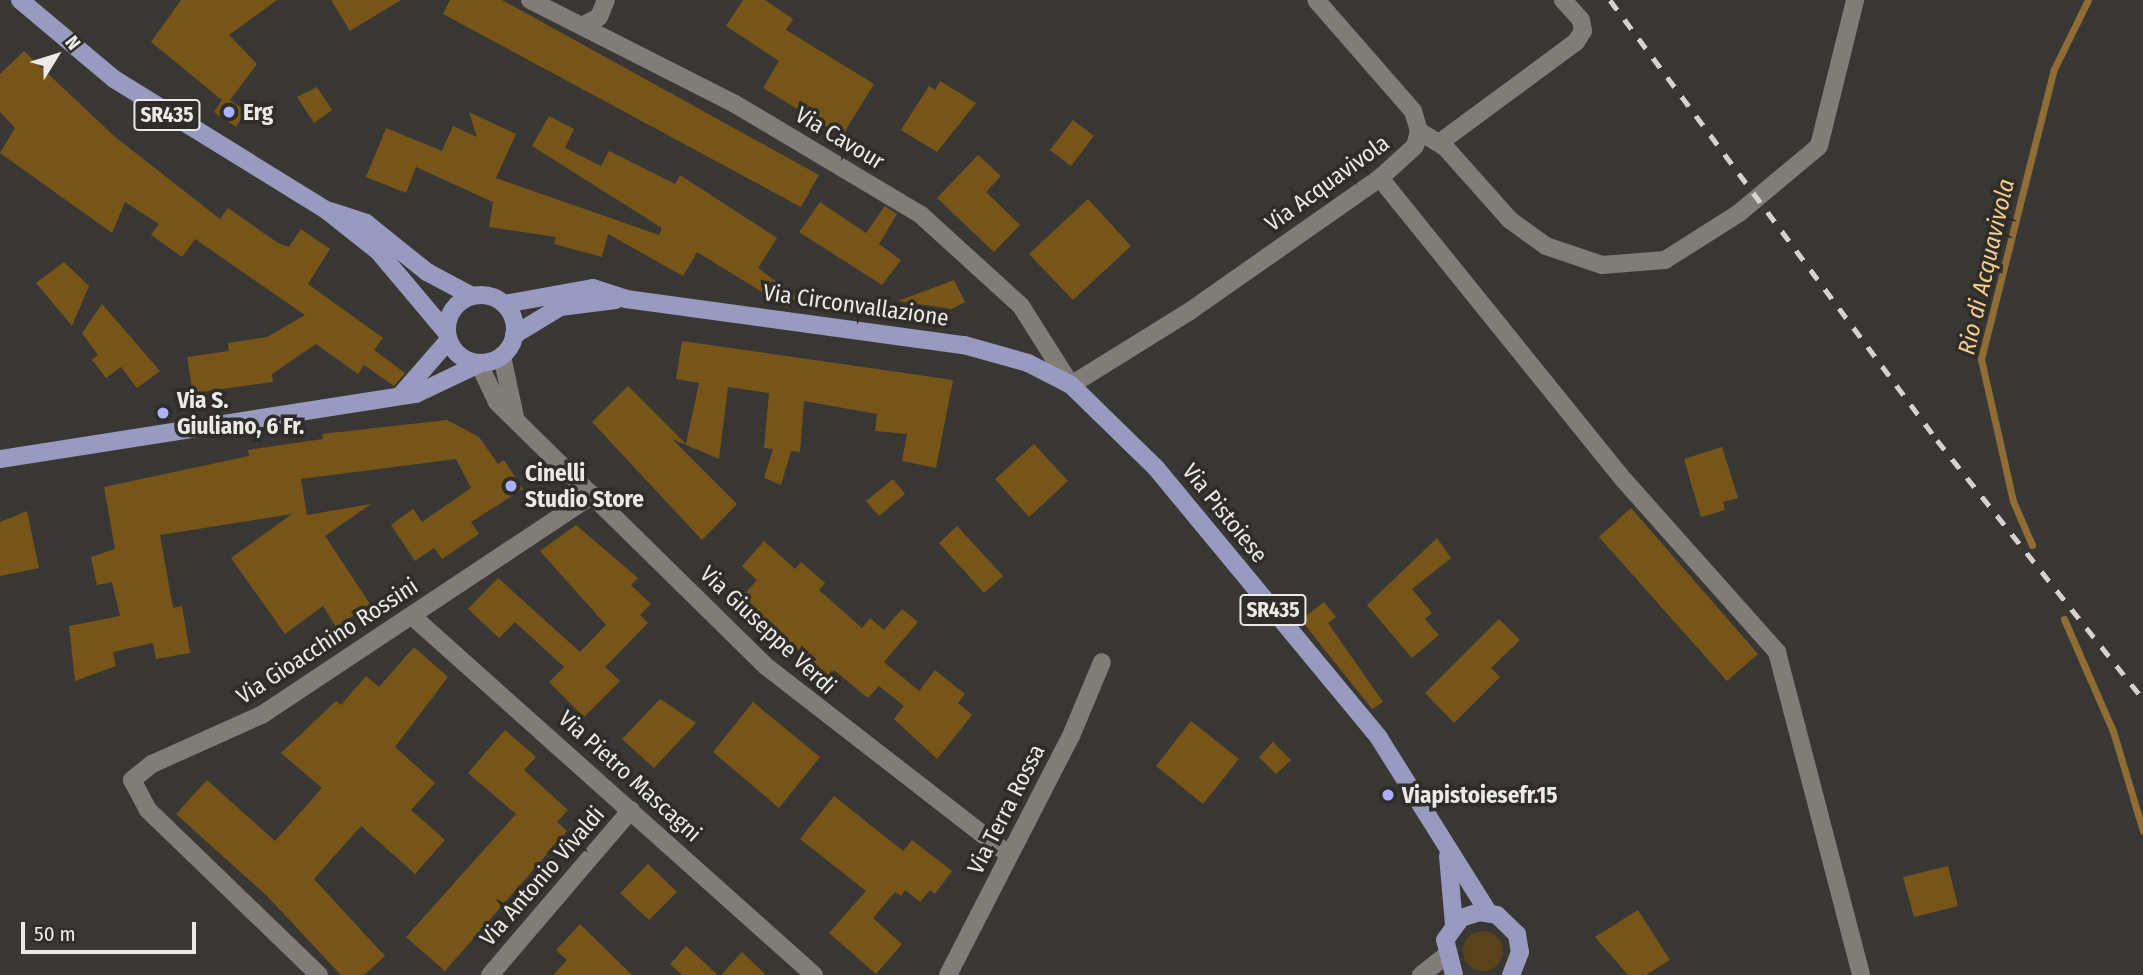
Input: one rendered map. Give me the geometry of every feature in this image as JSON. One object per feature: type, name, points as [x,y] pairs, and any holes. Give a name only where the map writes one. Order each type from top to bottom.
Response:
[{"type":"main road","name":"Via Circonvallazione","points":[[20,0],[114,79],[327,210],[378,251],[448,337],[457,354],[479,363]]},
{"type":"main road","name":"Via Circonvallazione","points":[[327,210],[359,219],[427,272],[472,296],[504,304],[582,288],[626,299],[925,337],[1028,363],[1071,385]]},
{"type":"main road","points":[[400,396],[448,337],[450,313],[472,296]]},
{"type":"main road","name":"Via Circonvallazione","points":[[502,356],[514,335],[560,307],[626,299]]},
{"type":"main road","points":[[504,304],[514,335]]},
{"type":"main road","points":[[0,459],[400,396],[429,390],[479,363],[502,356]]},
{"type":"main road","name":"Via Pistoiese","points":[[1071,385],[1156,468],[1379,738],[1448,856],[1488,912],[1517,934],[1520,970]]},
{"type":"main road","name":"Via Pistoiese","points":[[1445,956],[1454,925],[1448,856]]},
{"type":"main road","points":[[1454,925],[1488,912]]},
{"type":"main road","points":[[1445,956],[1454,975]]},
{"type":"street","name":"Via Cavour","points":[[530,0],[735,104],[921,215],[1021,306],[1071,385]]},
{"type":"street","points":[[582,26],[599,17],[606,0]]},
{"type":"street","points":[[1316,0],[1398,92],[1419,131]]},
{"type":"street","points":[[1439,144],[1576,42],[1583,31],[1580,20],[1563,0]]},
{"type":"street","name":"Via Acquavivola","points":[[1071,385],[1380,178],[1409,153],[1419,131],[1439,144],[1510,220],[1546,246],[1602,265],[1665,260],[1739,213],[1819,146],[1855,0]]},
{"type":"street","points":[[1380,178],[1623,479],[1777,652],[1861,975]]},
{"type":"street","points":[[502,356],[515,417]]},
{"type":"street","name":"Via Giuseppe Verdi","points":[[479,363],[489,393],[787,684],[1009,855]]},
{"type":"street","name":"Via Gioacchino Rossini","points":[[319,975],[148,810],[132,780],[152,764],[252,720],[593,495]]},
{"type":"street","name":"Via Pietro Mascagni","points":[[412,616],[814,975]]},
{"type":"street","name":"Via Terra Rossa","points":[[948,975],[1102,662]]},
{"type":"street","name":"Via Antonio Vivaldi","points":[[490,975],[631,810]]},
{"type":"street","points":[[1421,975],[1445,956]]},
{"type":"shaded area","points":[[1483,931],[1491,932],[1497,937],[1502,943],[1502,959],[1497,965],[1491,970],[1483,971],[1475,970],[1469,965],[1464,959],[1463,951],[1464,943],[1469,937],[1475,932]]},
{"type":"building","points":[[181,0],[277,0],[229,35],[257,64],[230,100],[246,111],[236,127],[214,112],[222,100],[151,42]]},
{"type":"building","points":[[331,0],[401,0],[350,31]]},
{"type":"building","points":[[450,0],[502,0],[819,175],[801,207],[443,14]]},
{"type":"building","points":[[743,0],[765,0],[793,19],[786,30],[874,84],[842,136],[763,88],[779,61],[726,26]]},
{"type":"building","points":[[24,51],[114,136],[220,219],[228,208],[278,243],[289,247],[301,229],[330,249],[308,284],[383,338],[374,350],[405,373],[394,386],[364,365],[358,374],[316,344],[272,374],[273,382],[193,393],[187,357],[229,351],[228,343],[267,337],[305,315],[195,239],[182,257],[151,235],[159,224],[125,202],[112,233],[0,153],[15,128],[0,112],[0,74]]},
{"type":"building","points":[[940,81],[976,103],[937,152],[901,130],[929,86],[935,90]]},
{"type":"building","points":[[317,87],[332,110],[314,123],[297,97]]},
{"type":"building","points":[[469,112],[516,134],[496,178],[659,235],[662,228],[532,146],[549,116],[574,129],[565,148],[601,166],[609,151],[675,184],[680,175],[777,238],[758,268],[796,297],[788,308],[697,252],[683,276],[608,234],[602,257],[554,244],[556,237],[489,227],[493,202],[416,167],[406,193],[366,177],[386,128],[442,151],[453,126],[477,137]]},
{"type":"building","points":[[1073,120],[1094,136],[1071,166],[1050,150]]},
{"type":"building","points":[[978,155],[1001,176],[986,192],[1020,225],[994,252],[937,198]]},
{"type":"building","points":[[1088,199],[1131,246],[1073,300],[1029,254]]},
{"type":"building","points":[[820,202],[866,233],[885,206],[897,214],[879,244],[901,260],[882,285],[799,232]]},
{"type":"building","points":[[64,262],[89,286],[72,326],[36,283]]},
{"type":"building","points":[[954,280],[965,302],[952,309],[898,301]]},
{"type":"building","points":[[102,304],[160,371],[137,388],[121,367],[106,378],[92,360],[98,355],[82,333]]},
{"type":"building","points":[[682,341],[953,380],[936,468],[902,461],[907,434],[875,431],[877,414],[804,401],[800,452],[791,451],[781,485],[764,478],[773,449],[764,448],[769,393],[728,387],[719,459],[672,439],[737,504],[702,540],[592,422],[628,386],[686,444],[699,383],[676,379]]},
{"type":"building","points":[[447,420],[479,437],[498,464],[504,460],[523,489],[471,522],[479,534],[442,559],[434,548],[415,561],[391,525],[413,509],[422,522],[471,488],[456,459],[301,479],[307,515],[371,504],[325,536],[370,604],[336,627],[323,606],[285,634],[231,558],[292,514],[160,535],[173,608],[182,606],[190,653],[156,659],[153,643],[113,652],[116,666],[75,681],[69,626],[120,616],[112,582],[97,585],[91,557],[115,549],[104,487],[249,456],[248,450],[323,439],[322,434]]},
{"type":"building","points":[[1034,444],[1068,481],[1029,517],[995,479]]},
{"type":"building","points":[[1722,447],[1738,498],[1723,502],[1725,510],[1701,517],[1684,459]]},
{"type":"building","points":[[893,479],[905,494],[879,516],[866,501]]},
{"type":"building","points":[[1631,508],[1758,654],[1727,681],[1599,537]]},
{"type":"building","points":[[27,511],[39,568],[0,576],[0,522]]},
{"type":"building","points":[[576,525],[638,578],[631,585],[651,604],[640,615],[648,623],[605,667],[620,681],[584,717],[549,682],[564,667],[515,622],[499,638],[468,609],[498,578],[580,652],[606,625],[540,551]]},
{"type":"building","points":[[957,526],[1003,576],[984,593],[939,543]]},
{"type":"building","points":[[1437,538],[1451,558],[1412,589],[1432,613],[1425,619],[1439,635],[1412,658],[1367,605]]},
{"type":"building","points":[[764,541],[795,569],[801,562],[825,583],[819,590],[862,628],[870,618],[884,630],[902,609],[918,622],[884,662],[919,691],[935,670],[965,694],[958,703],[972,715],[937,759],[894,719],[904,706],[879,686],[868,698],[834,670],[829,677],[741,598],[757,580],[742,566]]},
{"type":"building","points":[[1324,602],[1336,617],[1328,623],[1383,702],[1372,709],[1301,620]]},
{"type":"building","points":[[1499,619],[1520,640],[1491,668],[1500,677],[1454,723],[1425,693]]},
{"type":"building","points":[[414,647],[448,677],[395,747],[435,783],[411,810],[445,840],[415,874],[361,826],[314,879],[385,956],[364,975],[341,975],[266,895],[176,814],[207,780],[275,841],[322,788],[281,753],[336,701],[341,705],[366,676],[379,687]]},
{"type":"building","points":[[660,699],[696,723],[654,768],[622,739]]},
{"type":"building","points":[[753,702],[820,757],[779,808],[713,752]]},
{"type":"building","points":[[1191,721],[1239,759],[1203,804],[1156,766]]},
{"type":"building","points":[[505,730],[536,757],[524,770],[568,810],[557,822],[567,831],[445,971],[406,937],[516,814],[468,773]]},
{"type":"building","points":[[1273,742],[1291,760],[1276,774],[1259,757]]},
{"type":"building","points":[[834,796],[903,851],[912,840],[952,871],[935,894],[930,890],[920,902],[905,890],[901,896],[895,892],[873,918],[902,944],[876,974],[829,933],[866,891],[800,839]]},
{"type":"building","points":[[648,864],[677,892],[649,920],[620,893]]},
{"type":"building","points":[[1948,866],[1958,906],[1914,917],[1903,877]]},
{"type":"building","points":[[1638,910],[1670,960],[1646,975],[1628,975],[1595,937]]},
{"type":"building","points":[[580,924],[632,975],[553,975],[567,960],[556,950]]},
{"type":"building","points":[[686,946],[718,975],[682,975],[670,964]]},
{"type":"building","points":[[742,952],[766,975],[721,975]]},
{"type":"waterway","name":"Rio di Acquavivola","points":[[2032,545],[2013,501],[1981,359],[2054,69],[2088,0]]},
{"type":"waterway","name":"Rio di Acquavivola","points":[[2064,619],[2113,731],[2143,831]]},
{"type":"railway","points":[[1610,0],[1937,440],[2143,699]]},
{"type":"place","name":"Erg","points":[[229,112]]},
{"type":"place","name":"Via S. Giuliano, 6 Fr.","points":[[163,413]]},
{"type":"place","name":"Cinelli Studio Store","points":[[511,486]]},
{"type":"place","name":"Viapistoiesefr.15","points":[[1388,795]]}]
